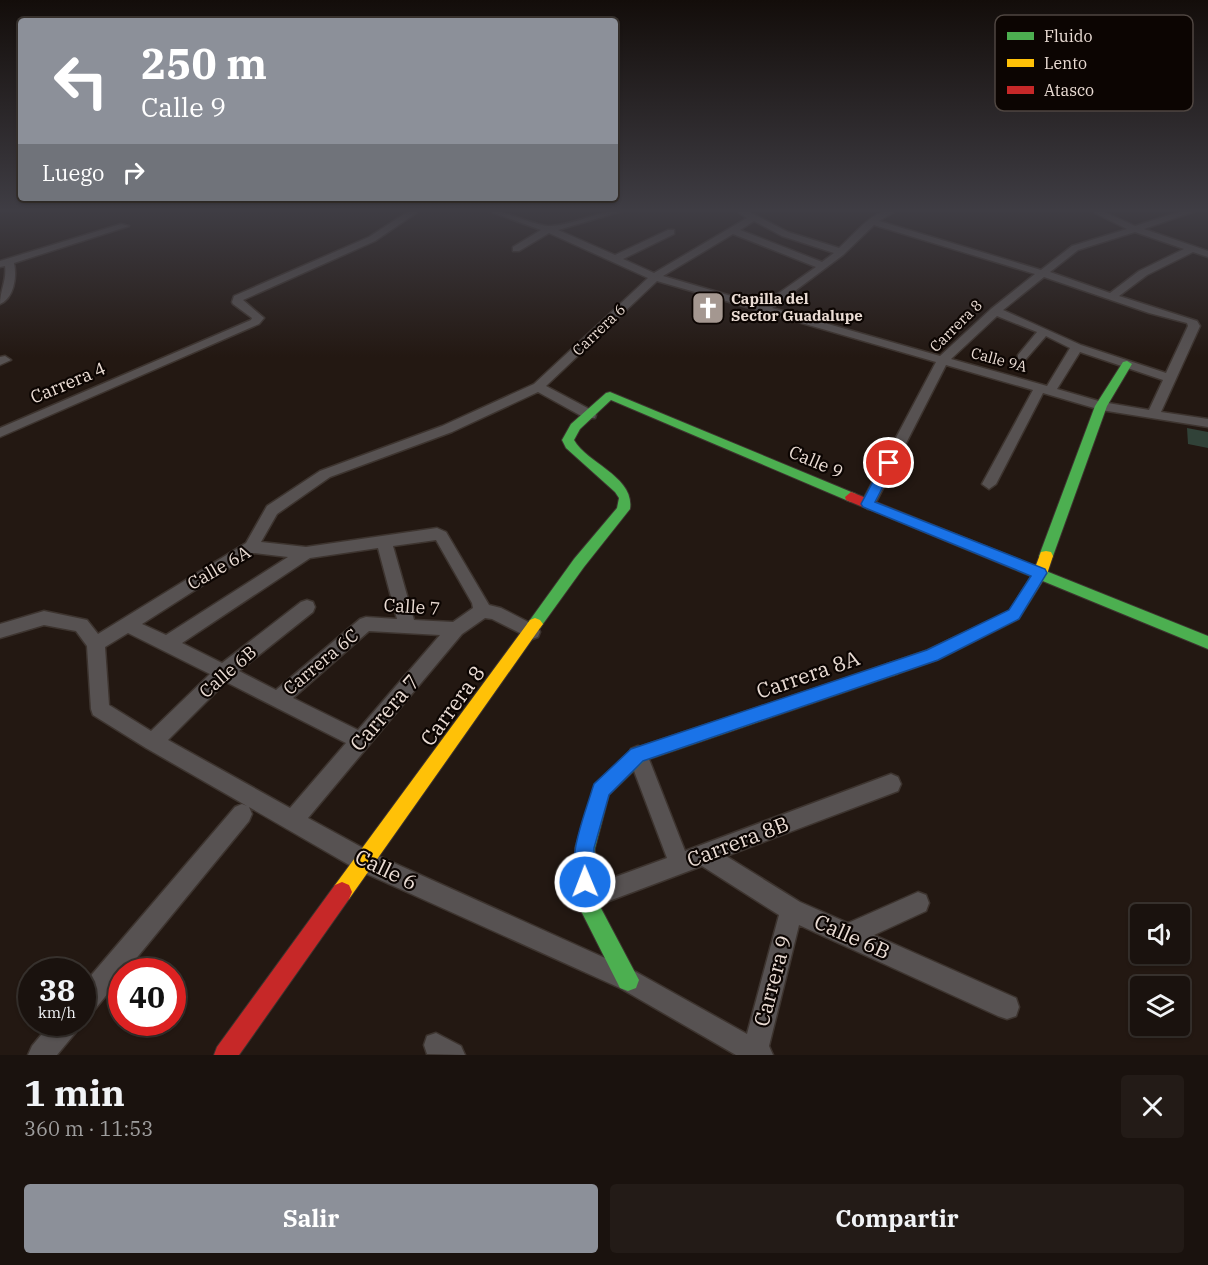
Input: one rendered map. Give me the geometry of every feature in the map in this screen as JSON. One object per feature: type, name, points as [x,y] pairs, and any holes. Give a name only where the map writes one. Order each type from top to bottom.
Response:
[{"type":"street","points":[[0,301],[11,282],[13,273],[4,263],[19,258]]},
{"type":"street","name":"Carrera 4","points":[[0,433],[84,394],[258,320],[259,318],[237,302],[238,298],[328,258]]},
{"type":"street","name":"Carrera 6","points":[[251,547],[272,510],[325,474],[447,429],[538,387],[655,277],[686,258]]},
{"type":"street","points":[[804,258],[824,266]]},
{"type":"street","points":[[764,309],[833,258]]},
{"type":"street","points":[[993,258],[1153,312],[1191,321],[1194,326],[1168,378],[1153,415]]},
{"type":"street","name":"Carrera 8","points":[[868,504],[942,361],[995,311],[1061,258]]},
{"type":"street","points":[[1111,297],[1143,273],[1173,258]]},
{"type":"street","name":"Calle 9A","points":[[614,259],[655,277],[1101,406],[1208,423]]},
{"type":"street","points":[[995,311],[1044,330],[1077,347],[1168,378]]},
{"type":"street","points":[[1022,357],[1044,330]]},
{"type":"street","points":[[989,484],[1045,390],[1077,347]]},
{"type":"street","name":"Carrera 8A","points":[[628,980],[585,899],[585,848],[601,790],[638,755],[932,655],[1014,615],[1040,573],[1101,406],[1127,364]]},
{"type":"street","points":[[538,387],[590,415]]},
{"type":"street","name":"Carrera 8","points":[[225,1055],[532,632],[579,563],[623,509],[625,498],[620,489],[567,440],[568,434],[610,395]]},
{"type":"street","name":"Calle 9","points":[[610,395],[868,504],[1208,643]]},
{"type":"street","name":"Calle 6A","points":[[96,644],[251,547],[306,553],[433,534],[441,536],[459,564],[483,611]]},
{"type":"street","points":[[384,541],[407,626]]},
{"type":"street","points":[[166,644],[306,553]]},
{"type":"street","name":"Calle 6B","points":[[153,742],[223,673],[307,607]]},
{"type":"street","points":[[483,611],[495,613],[532,632]]},
{"type":"street","name":"Carrera 7","points":[[293,820],[456,629],[483,611]]},
{"type":"street","points":[[0,631],[44,618],[81,625],[96,644]]},
{"type":"street","points":[[126,624],[361,741]]},
{"type":"street","name":"Calle 7","points":[[366,624],[456,629]]},
{"type":"street","name":"Carrera 6C","points":[[277,700],[366,624]]},
{"type":"street","name":"Calle 6","points":[[96,644],[100,709],[153,742],[366,862],[628,980],[745,1051]]},
{"type":"street","points":[[638,755],[680,864]]},
{"type":"street","name":"Carrera 8B","points":[[585,899],[891,784]]},
{"type":"street","points":[[96,988],[242,814]]},
{"type":"street","name":"Calle 6B","points":[[704,855],[792,910],[1007,1007]]},
{"type":"street","points":[[848,935],[918,903]]},
{"type":"street","name":"Carrera 9","points":[[745,1051],[792,910]]},
{"type":"street","points":[[41,1055],[56,1036]]},
{"type":"green space","points":[[1187,428],[1208,432],[1208,448],[1188,444]]},
{"type":"traffic: fast","points":[[1046,556],[1101,406],[1127,364]]},
{"type":"traffic: fast","points":[[535,624],[579,563],[623,509],[625,498],[620,489],[570,445],[568,440],[575,427],[610,395],[851,497]]},
{"type":"traffic: fast","points":[[1016,564],[1208,643]]},
{"type":"traffic: fast","points":[[628,980],[585,899],[585,848],[601,790],[638,755],[892,669]]},
{"type":"traffic: slow","points":[[892,669],[932,655],[1014,615],[1040,574],[1046,556]]},
{"type":"traffic: slow","points":[[342,892],[535,624]]},
{"type":"traffic: jam","points":[[851,497],[1016,564]]},
{"type":"traffic: jam","points":[[225,1055],[342,892]]},
{"type":"place","name":"Capilla del Sector Guadalupe","points":[[708,308]]},
{"type":"route","points":[[585,882],[585,848],[601,790],[638,755],[932,655],[1014,615],[1040,573],[868,504],[889,463]]}]
